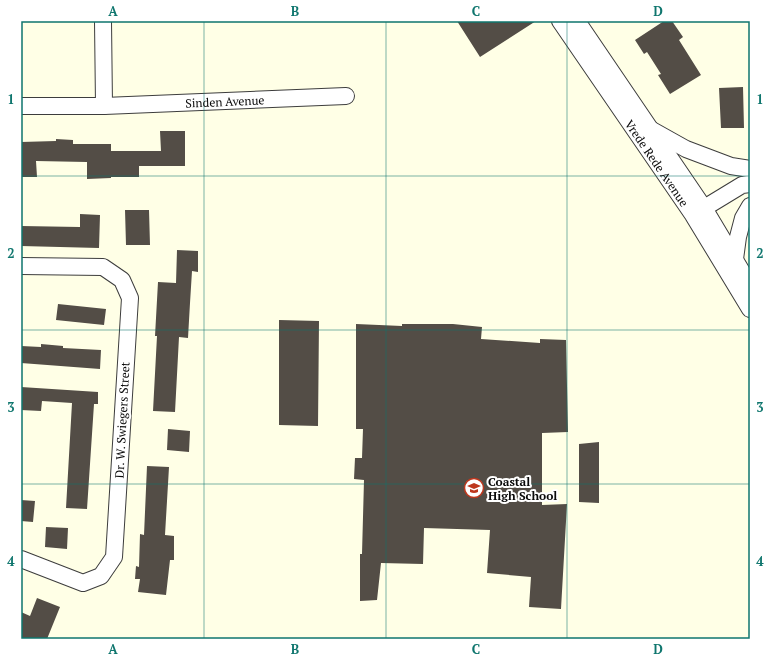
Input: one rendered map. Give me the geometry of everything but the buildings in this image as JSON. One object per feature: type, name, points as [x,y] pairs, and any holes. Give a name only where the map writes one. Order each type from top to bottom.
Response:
[{"type":"street","points":[[103,21],[104,106]]},
{"type":"street","name":"Vrede Rede Avenue","points":[[560,21],[698,212],[735,259],[750,285]]},
{"type":"street","name":"Vrede Rede Avenue","points":[[577,21],[649,128],[698,212],[750,309]]},
{"type":"street","name":"Sinden Avenue","points":[[21,106],[104,106],[346,96]]},
{"type":"street","points":[[649,128],[686,149],[731,166],[750,169]]},
{"type":"street","points":[[698,212],[742,185],[750,184]]},
{"type":"street","points":[[735,259],[738,237],[743,218],[750,206]]},
{"type":"street","name":"Dr. W. Swiegers Street","points":[[21,266],[103,267],[122,280],[130,298],[114,557],[101,576],[83,584],[21,559]]},
{"type":"place","name":"Coastal High School","points":[[474,488]]}]
